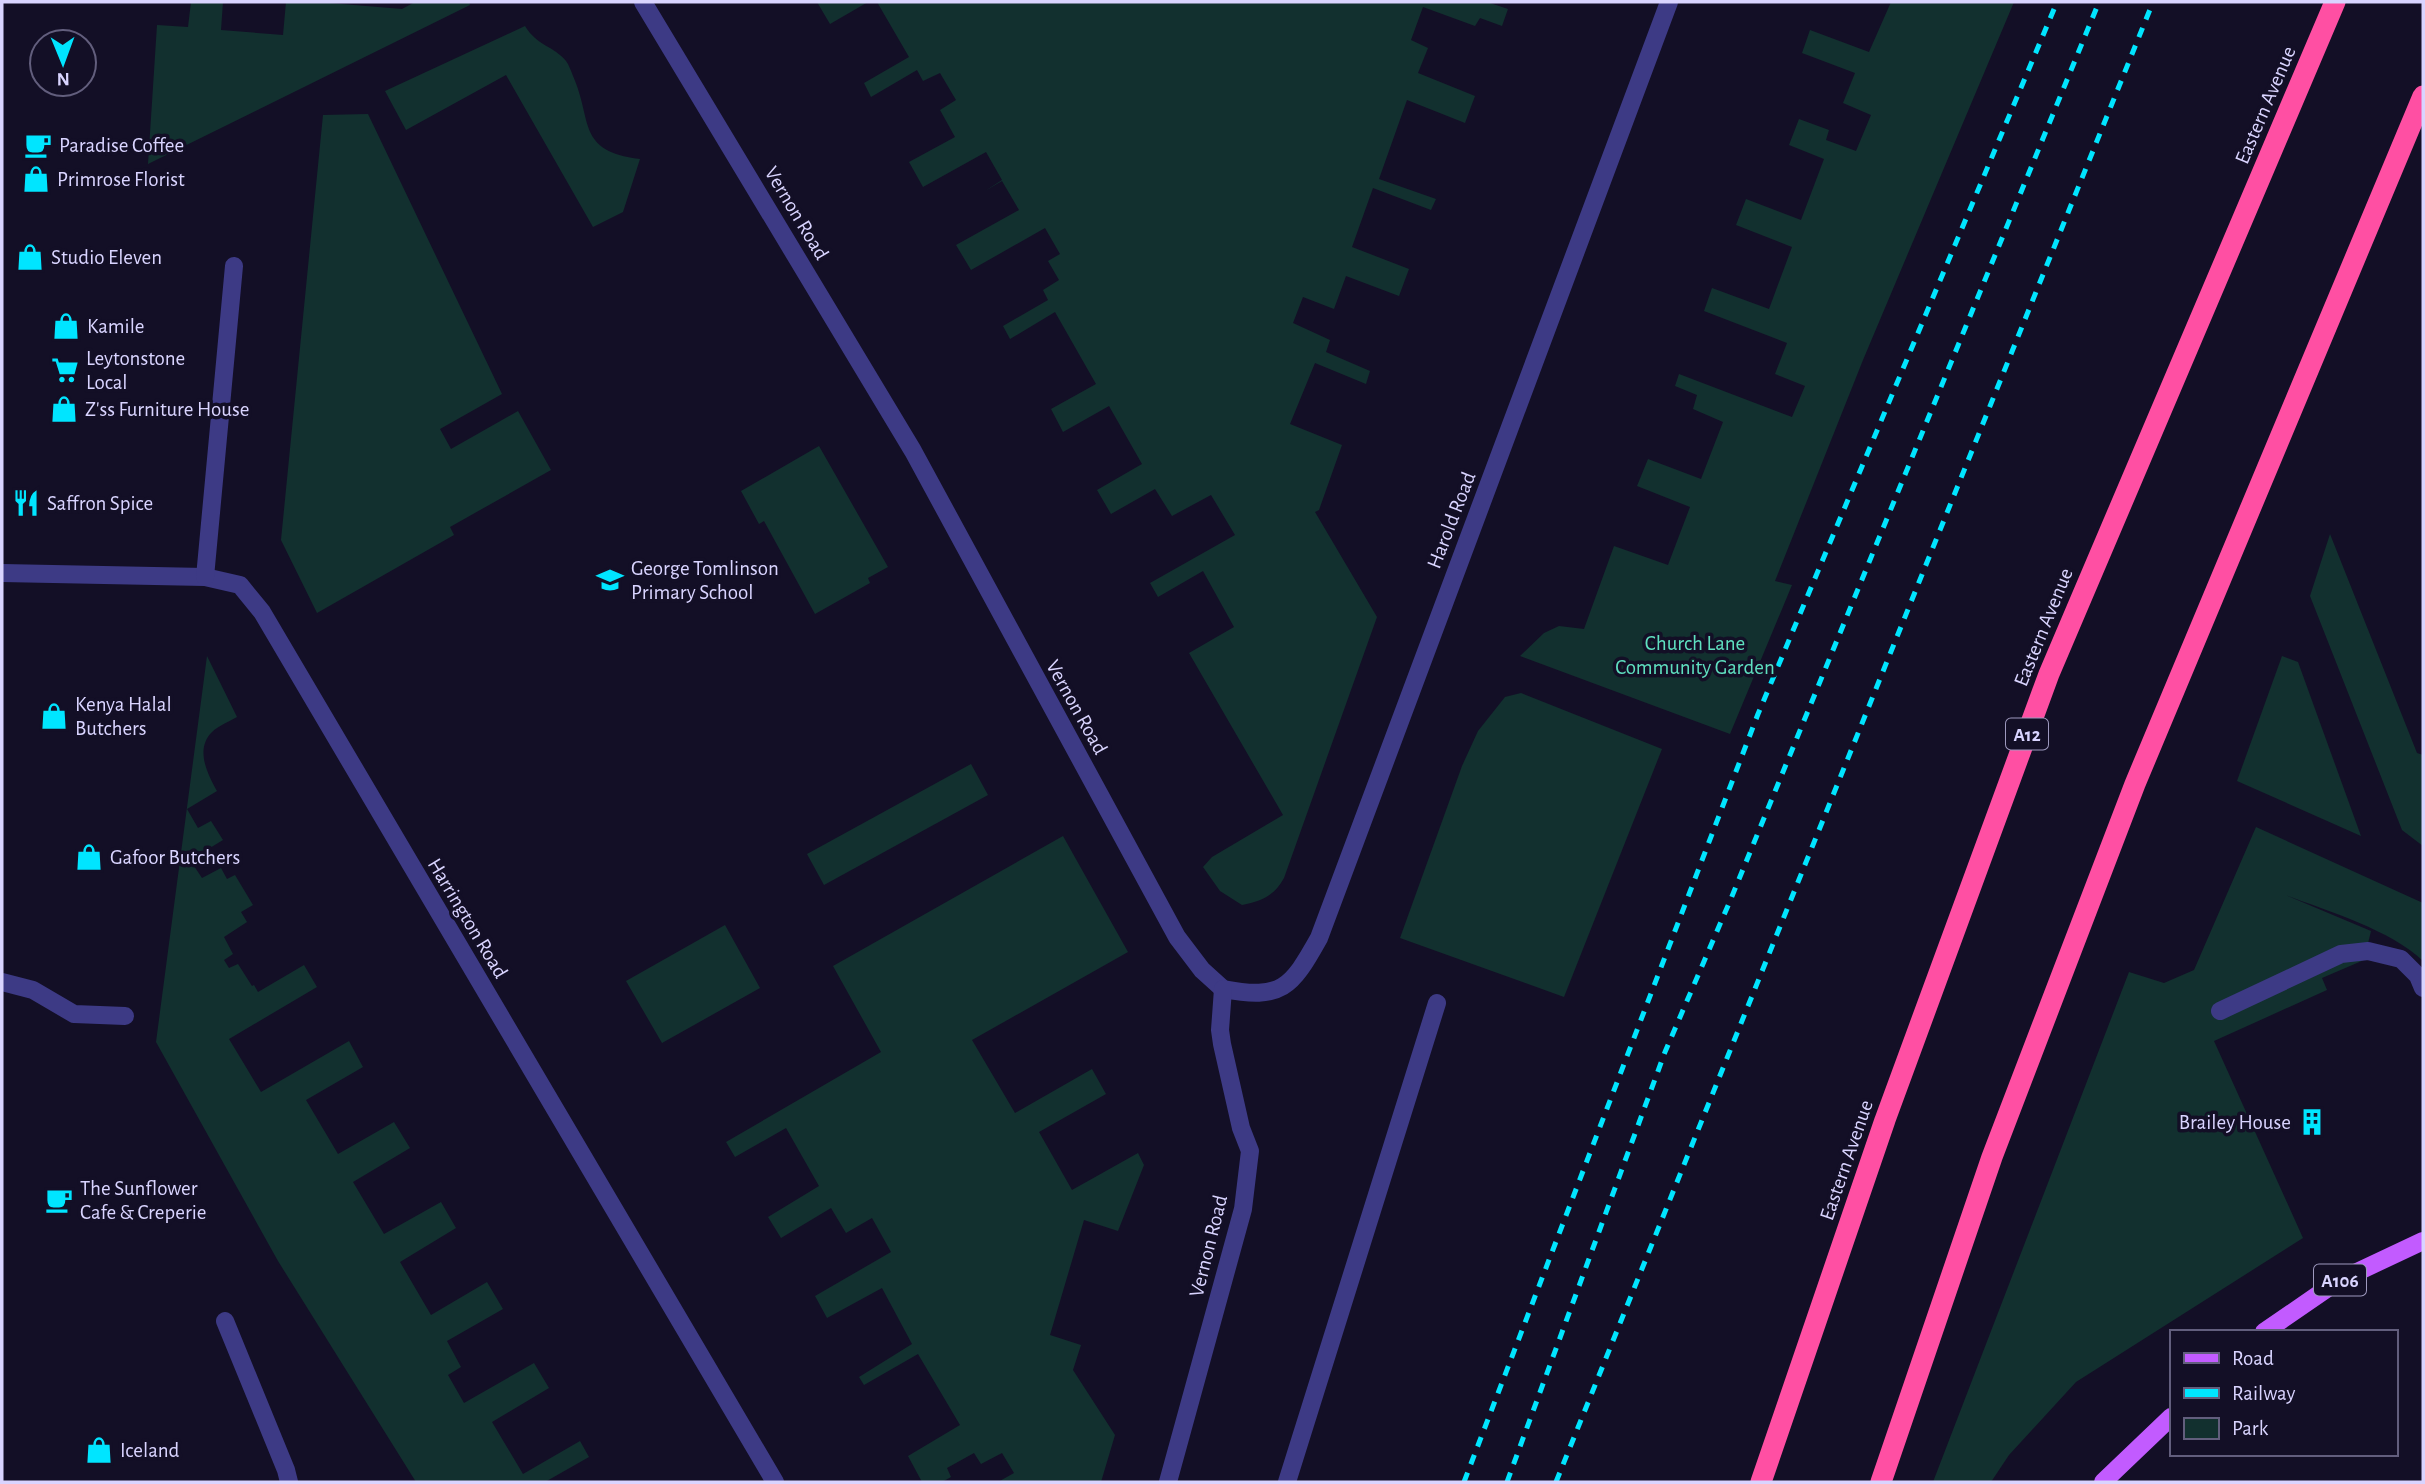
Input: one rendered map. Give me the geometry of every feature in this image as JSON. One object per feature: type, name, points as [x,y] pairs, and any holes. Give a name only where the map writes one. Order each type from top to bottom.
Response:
[{"type":"highway","name":"Eastern Avenue","points":[[1762,1482],[1885,1120],[2049,674],[2335,2]]},
{"type":"highway","points":[[1881,1482],[1992,1157],[2135,784],[2423,96]]},
{"type":"main road","name":"A106","points":[[2267,1330],[2338,1281],[2423,1241]]},
{"type":"main road","points":[[2103,1482],[2170,1419]]},
{"type":"street","name":"Vernon Road","points":[[643,2],[913,452],[1177,937],[1202,971],[1223,989],[1220,1030],[1222,1044],[1241,1128],[1250,1151],[1243,1209],[1168,1482]]},
{"type":"street","name":"Harold Road","points":[[1223,989],[1252,994],[1274,991],[1298,975],[1319,938],[1669,2]]},
{"type":"street","points":[[205,577],[234,267]]},
{"type":"street","name":"Harrington Road","points":[[2,573],[205,577],[240,585],[262,612],[775,1482]]},
{"type":"street","points":[[2220,1011],[2341,954],[2368,951],[2401,959],[2418,976],[2423,988]]},
{"type":"street","points":[[2,982],[33,990],[74,1014],[125,1016]]},
{"type":"street","points":[[1287,1482],[1437,1003]]},
{"type":"street","points":[[225,1321],[289,1482]]},
{"type":"green space","points":[[191,2],[223,2],[221,30],[283,35],[286,2],[402,9],[415,2],[469,2],[470,5],[148,164],[157,25],[188,27]]},
{"type":"green space","points":[[817,2],[868,2],[830,24]]},
{"type":"green space","points":[[877,2],[1487,2],[1508,9],[1502,26],[1480,18],[1475,26],[1423,7],[1411,40],[1428,48],[1418,73],[1475,96],[1465,123],[1407,100],[1379,179],[1436,199],[1431,210],[1373,188],[1352,247],[1409,269],[1399,296],[1346,276],[1334,309],[1303,297],[1293,323],[1330,340],[1326,352],[1370,371],[1366,384],[1315,363],[1290,424],[1342,445],[1319,510],[1315,512],[1377,617],[1284,878],[1272,893],[1261,899],[1242,905],[1220,891],[1203,867],[1212,857],[1283,815],[1189,653],[1234,627],[1203,571],[1158,597],[1150,583],[1235,535],[1211,495],[1172,516],[1155,489],[1111,514],[1097,490],[1142,464],[1109,406],[1063,432],[1051,409],[1096,384],[1055,312],[1010,339],[1003,326],[1048,300],[1043,290],[1059,280],[1048,261],[1060,254],[1045,228],[971,270],[956,245],[1019,210],[1002,181],[985,191],[1002,180],[986,152],[923,187],[909,162],[955,137],[940,110],[956,100],[940,73],[923,81],[917,70],[871,97],[864,83],[909,57]]},
{"type":"green space","name":"Church Lane Community Garden","points":[[1891,2],[2014,2],[1863,360],[1775,581],[1792,585],[1730,734],[1520,656],[1544,633],[1559,626],[1584,629],[1614,546],[1668,565],[1690,507],[1637,486],[1648,459],[1701,479],[1723,422],[1693,409],[1697,395],[1675,386],[1679,374],[1792,417],[1805,386],[1775,374],[1787,343],[1704,311],[1712,288],[1769,309],[1792,247],[1736,225],[1746,199],[1801,220],[1824,159],[1789,145],[1799,119],[1829,130],[1826,140],[1856,151],[1871,115],[1843,103],[1855,73],[1802,53],[1810,30],[1869,52]]},
{"type":"green space","points":[[525,26],[535,38],[567,63],[590,131],[596,141],[605,149],[640,159],[623,212],[593,227],[506,75],[406,130],[385,91]]},
{"type":"green space","points":[[368,114],[502,394],[440,429],[451,449],[518,411],[551,470],[450,527],[454,535],[317,613],[281,540],[323,115]]},
{"type":"green space","points":[[819,446],[888,567],[868,578],[870,583],[815,614],[764,521],[759,524],[741,491]]},
{"type":"green space","points":[[2330,534],[2417,753],[2423,755],[2423,846],[2402,830],[2310,596]]},
{"type":"green space","points":[[207,656],[237,717],[212,732],[204,746],[204,761],[217,791],[187,809],[198,828],[211,821],[223,840],[190,860],[202,878],[221,868],[227,879],[235,875],[253,905],[241,912],[247,922],[224,937],[233,954],[224,960],[229,968],[238,964],[258,992],[304,965],[317,987],[229,1039],[261,1092],[349,1041],[363,1067],[306,1100],[338,1154],[394,1122],[410,1148],[353,1182],[384,1234],[441,1202],[456,1228],[400,1262],[431,1315],[487,1282],[503,1309],[447,1341],[461,1367],[448,1375],[464,1403],[534,1363],[549,1388],[492,1422],[523,1474],[580,1441],[589,1457],[545,1482],[416,1482],[278,1261],[156,1042]]},
{"type":"green space","points":[[2282,656],[2298,662],[2361,836],[2237,781]]},
{"type":"green space","points":[[1521,693],[1662,749],[1564,997],[1400,938],[1462,766],[1478,731],[1505,697]]},
{"type":"green space","points":[[971,764],[988,795],[824,885],[807,854]]},
{"type":"green space","points":[[2256,827],[2423,903],[2423,961],[2376,930],[2283,894],[2371,931],[2364,960],[2322,978],[2327,990],[2214,1041],[2303,1238],[2076,1382],[2009,1455],[1991,1482],[1933,1482],[2129,972],[2164,983],[2194,970]]},
{"type":"green space","points":[[1063,836],[1128,952],[972,1040],[1015,1113],[1092,1069],[1106,1094],[1039,1132],[1072,1190],[1138,1153],[1144,1165],[1118,1231],[1084,1220],[1050,1335],[1081,1345],[1073,1370],[1115,1435],[1101,1482],[998,1482],[1014,1473],[1002,1453],[981,1464],[974,1453],[947,1468],[951,1477],[942,1482],[922,1482],[908,1456],[960,1425],[918,1354],[864,1385],[859,1377],[912,1344],[882,1288],[827,1318],[815,1296],[891,1252],[872,1218],[846,1233],[831,1208],[781,1238],[768,1217],[819,1186],[786,1128],[735,1157],[726,1142],[881,1052],[833,966]]},
{"type":"green space","points":[[725,925],[760,988],[662,1043],[626,981]]},
{"type":"railway","points":[[1464,1482],[1758,714],[2057,2]]},
{"type":"railway","points":[[1507,1482],[1665,1052],[1730,901],[2099,2]]},
{"type":"railway","points":[[1556,1482],[2153,2]]},
{"type":"place","name":"Paradise Coffee","points":[[38,145]]},
{"type":"place","name":"Primrose Florist","points":[[36,179]]},
{"type":"place","name":"Studio Eleven","points":[[30,257]]},
{"type":"place","name":"Kamile","points":[[66,326]]},
{"type":"place","name":"Leytonstone Local","points":[[65,370]]},
{"type":"place","name":"Z'ss Furniture House","points":[[64,409]]},
{"type":"place","name":"Saffron Spice","points":[[26,503]]},
{"type":"place","name":"George Tomlinson Primary School","points":[[610,580]]},
{"type":"place","name":"Kenya Halal Butchers","points":[[54,716]]},
{"type":"place","name":"Gafoor Butchers","points":[[89,857]]},
{"type":"place","name":"Brailey House","points":[[2312,1122]]},
{"type":"place","name":"The Sunflower Cafe & Creperie","points":[[59,1200]]},
{"type":"place","name":"Iceland","points":[[99,1450]]}]
